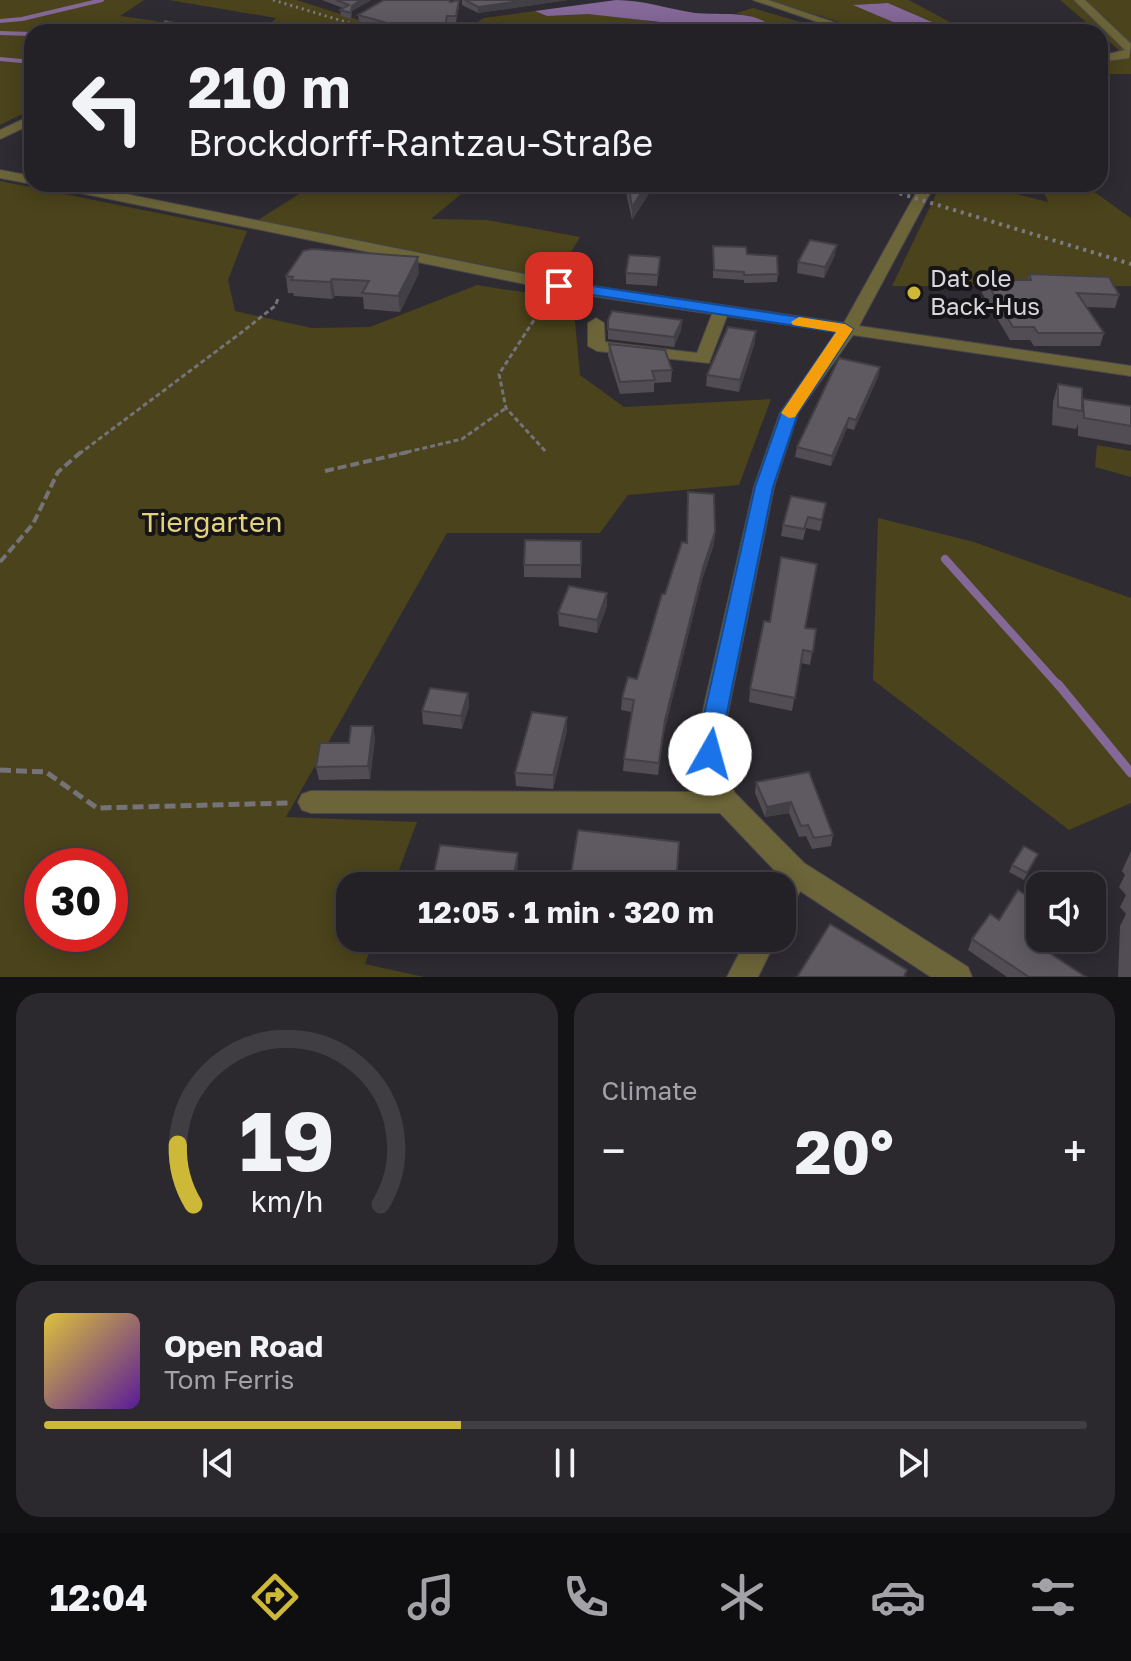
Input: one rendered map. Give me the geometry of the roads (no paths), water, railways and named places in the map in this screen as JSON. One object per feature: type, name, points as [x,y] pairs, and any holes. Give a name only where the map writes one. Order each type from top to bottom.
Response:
[{"type":"street","points":[[758,0],[833,24]]},
{"type":"street","points":[[1079,0],[1104,24]]},
{"type":"street","points":[[1108,28],[1131,50],[1125,56],[1108,58]]},
{"type":"street","points":[[0,135],[24,123]]},
{"type":"street","points":[[0,174],[24,178]]},
{"type":"street","points":[[95,192],[559,286],[1131,371]]},
{"type":"street","points":[[778,872],[726,801],[710,772],[710,737],[764,487],[789,413],[845,329],[858,315],[924,192]]},
{"type":"street","points":[[286,248],[302,234]]},
{"type":"street","points":[[596,323],[597,346],[703,359],[721,310]]},
{"type":"street","points":[[311,802],[726,801]]},
{"type":"street","points":[[796,889],[957,977]]},
{"type":"street","points":[[742,977],[755,952]]},
{"type":"waterway","points":[[0,21],[22,19],[102,0]]},
{"type":"waterway","points":[[0,33],[24,34]]},
{"type":"waterway","points":[[0,59],[24,61]]},
{"type":"waterway","points":[[945,559],[1059,686]]},
{"type":"waterway","points":[[1058,684],[1131,773]]},
{"type":"railway","points":[[273,0],[352,24]]},
{"type":"railway","points":[[895,192],[1131,264]]},
{"type":"place","name":"Dat ole Back-Hus","points":[[914,293]]},
{"type":"park label","name":"Tiergarten","points":[[212,522]]}]
